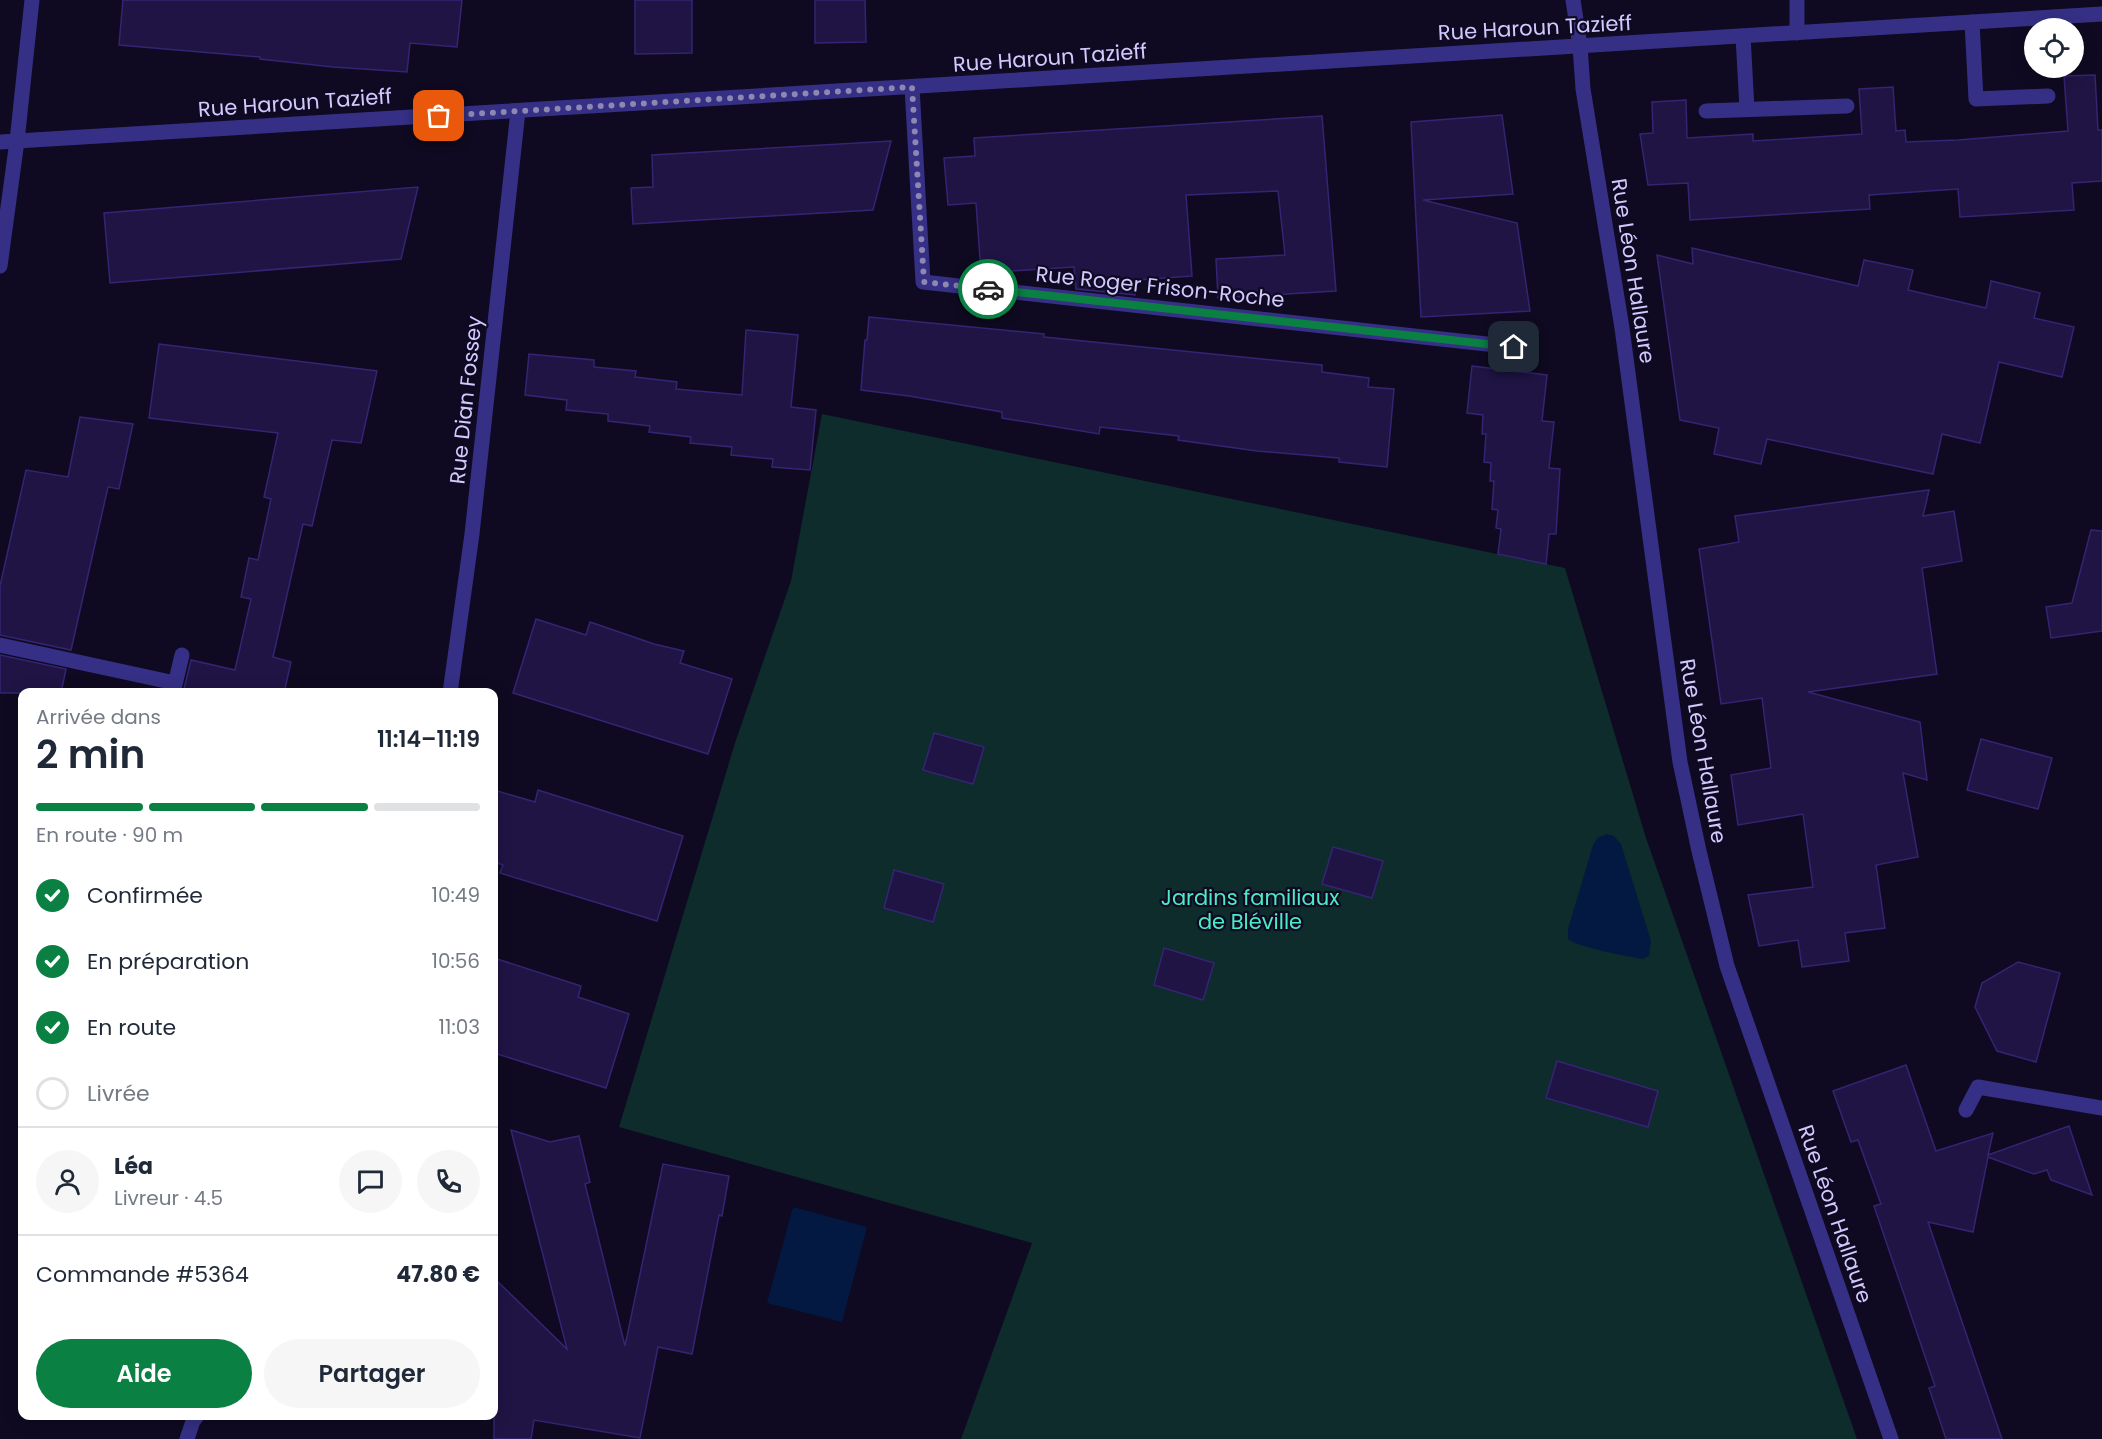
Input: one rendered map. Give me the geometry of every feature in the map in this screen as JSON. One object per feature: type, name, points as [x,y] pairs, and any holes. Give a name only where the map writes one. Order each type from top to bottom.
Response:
[{"type":"street","points":[[0,266],[17,141],[32,0]]},
{"type":"street","name":"Rue Léon Hallaure","points":[[1573,0],[1580,46],[1583,89],[1622,328],[1680,762],[1699,850],[1727,966],[1891,1439]]},
{"type":"street","points":[[1797,0],[1797,33]]},
{"type":"street","name":"Rue Haroun Tazieff","points":[[0,142],[2102,14]]},
{"type":"street","points":[[1972,22],[1976,99],[2049,96]]},
{"type":"street","points":[[1743,36],[1747,109]]},
{"type":"street","name":"Rue Roger Frison-Roche","points":[[912,87],[924,282],[1514,347]]},
{"type":"street","points":[[1706,111],[1847,106]]},
{"type":"street","name":"Rue Dian Fossey","points":[[451,688],[472,534],[518,111]]},
{"type":"street","points":[[0,645],[174,688],[182,655]]},
{"type":"street","points":[[1966,1110],[1978,1087],[2102,1108]]},
{"type":"street","points":[[187,1439],[194,1420]]},
{"type":"green space","name":"Jardins familiaux de Bléville","points":[[822,414],[1565,568],[1646,838],[1857,1439],[961,1439],[1032,1243],[619,1127],[735,743],[791,581]]},
{"type":"water","points":[[1607,834],[1614,836],[1621,844],[1651,941],[1649,956],[1643,959],[1592,948],[1568,939],[1568,929],[1593,845],[1597,838]]},
{"type":"water","points":[[793,1207],[867,1227],[842,1322],[767,1303]]},
{"type":"building","points":[[123,0],[462,0],[457,47],[410,43],[407,72],[333,67],[260,59],[260,57],[119,45]]},
{"type":"building","points":[[635,0],[692,0],[692,53],[635,54]]},
{"type":"building","points":[[815,0],[865,0],[866,42],[815,43]]},
{"type":"building","points":[[2084,75],[2095,75],[2098,130],[2102,130],[2102,181],[2072,183],[2074,210],[1960,217],[1958,189],[1869,195],[1870,209],[1690,220],[1688,183],[1648,185],[1640,134],[1653,133],[1652,102],[1686,100],[1687,138],[1753,134],[1753,141],[1862,134],[1859,89],[1893,87],[1896,131],[1905,130],[1906,142],[1958,140],[2068,131],[2064,78],[2084,78]]},
{"type":"building","points":[[1502,115],[1513,194],[1423,200],[1517,223],[1530,311],[1421,317],[1411,122]]},
{"type":"building","points":[[1322,116],[1336,291],[1218,298],[1216,259],[1285,255],[1278,191],[1186,195],[1192,276],[1136,280],[1135,295],[1076,289],[1074,267],[981,273],[976,203],[948,205],[944,158],[975,156],[974,138]]},
{"type":"building","points":[[891,141],[873,210],[633,224],[631,188],[653,187],[652,155]]},
{"type":"building","points":[[418,187],[401,259],[110,283],[104,213]]},
{"type":"building","points":[[1692,248],[1858,286],[1864,260],[1913,270],[1908,290],[1986,308],[1991,281],[2040,293],[2034,318],[2074,327],[2062,377],[1999,362],[1980,443],[1942,434],[1933,474],[1767,439],[1761,464],[1714,454],[1719,428],[1680,420],[1657,255],[1693,264]]},
{"type":"building","points":[[869,317],[1322,365],[1322,372],[1369,378],[1368,387],[1394,389],[1387,467],[1339,462],[1339,458],[1257,451],[1178,440],[1179,436],[1100,427],[1099,434],[1002,418],[1002,412],[861,390]]},
{"type":"building","points":[[746,330],[798,335],[791,407],[816,410],[810,470],[772,467],[773,459],[731,455],[732,447],[690,443],[691,437],[649,432],[650,426],[608,421],[608,414],[566,410],[567,400],[525,395],[529,354],[594,360],[594,367],[636,371],[635,377],[677,382],[676,389],[742,395]]},
{"type":"building","points":[[159,344],[377,371],[361,443],[332,440],[312,526],[303,524],[273,657],[291,662],[285,688],[184,688],[191,660],[235,670],[251,599],[241,597],[249,558],[258,560],[271,499],[264,497],[278,433],[149,418]]},
{"type":"building","points":[[1472,366],[1547,375],[1542,421],[1554,422],[1549,468],[1560,469],[1556,534],[1549,534],[1546,564],[1498,554],[1501,529],[1496,528],[1498,510],[1492,509],[1494,481],[1490,481],[1491,463],[1484,462],[1486,434],[1482,434],[1483,415],[1467,413]]},
{"type":"building","points":[[80,417],[133,424],[119,489],[108,487],[71,650],[0,635],[0,586],[26,470],[68,477]]},
{"type":"building","points":[[1929,490],[1923,516],[1954,511],[1962,561],[1922,568],[1937,674],[1808,692],[1920,722],[1927,780],[1903,773],[1918,857],[1876,865],[1885,928],[1845,933],[1849,961],[1802,967],[1798,940],[1759,946],[1748,895],[1813,887],[1803,814],[1738,825],[1731,775],[1771,768],[1762,698],[1721,704],[1699,549],[1739,542],[1735,516]]},
{"type":"building","points":[[2091,530],[2102,531],[2102,631],[2051,638],[2046,607],[2072,603]]},
{"type":"building","points":[[536,619],[586,635],[590,622],[654,644],[684,651],[680,663],[732,679],[708,754],[513,693]]},
{"type":"building","points":[[0,655],[66,669],[62,688],[18,688],[18,693],[0,693]]},
{"type":"building","points":[[934,733],[984,747],[973,784],[923,770]]},
{"type":"building","points":[[1981,739],[2052,758],[2038,809],[1967,790]]},
{"type":"building","points":[[538,790],[683,836],[657,921],[500,873],[503,865],[498,863],[498,791],[535,802]]},
{"type":"building","points":[[1333,847],[1383,861],[1372,898],[1322,884]]},
{"type":"building","points":[[894,870],[944,884],[933,922],[884,908]]},
{"type":"building","points":[[1164,948],[1214,963],[1203,1000],[1154,985]]},
{"type":"building","points":[[498,959],[581,986],[578,997],[629,1014],[606,1088],[498,1054]]},
{"type":"building","points":[[2018,962],[2060,973],[2036,1062],[1997,1051],[1975,1007],[1982,983]]},
{"type":"building","points":[[1557,1061],[1658,1091],[1648,1127],[1546,1098]]},
{"type":"building","points":[[1906,1065],[1936,1151],[1993,1133],[1988,1155],[2069,1126],[2092,1195],[2051,1180],[2047,1170],[2034,1174],[1988,1157],[1973,1232],[1928,1222],[2002,1439],[1946,1439],[1929,1388],[1935,1386],[1874,1206],[1881,1204],[1858,1140],[1851,1142],[1833,1091]]},
{"type":"building","points":[[511,1130],[550,1142],[579,1136],[590,1182],[585,1184],[625,1346],[663,1164],[729,1176],[722,1216],[719,1215],[692,1354],[658,1347],[640,1438],[534,1420],[531,1439],[494,1439],[494,1420],[498,1420],[498,1282],[567,1349]]},
{"type":"way so far","points":[[439,116],[912,87],[924,282],[988,289]]},
{"type":"route","points":[[988,289],[1514,347]]}]
